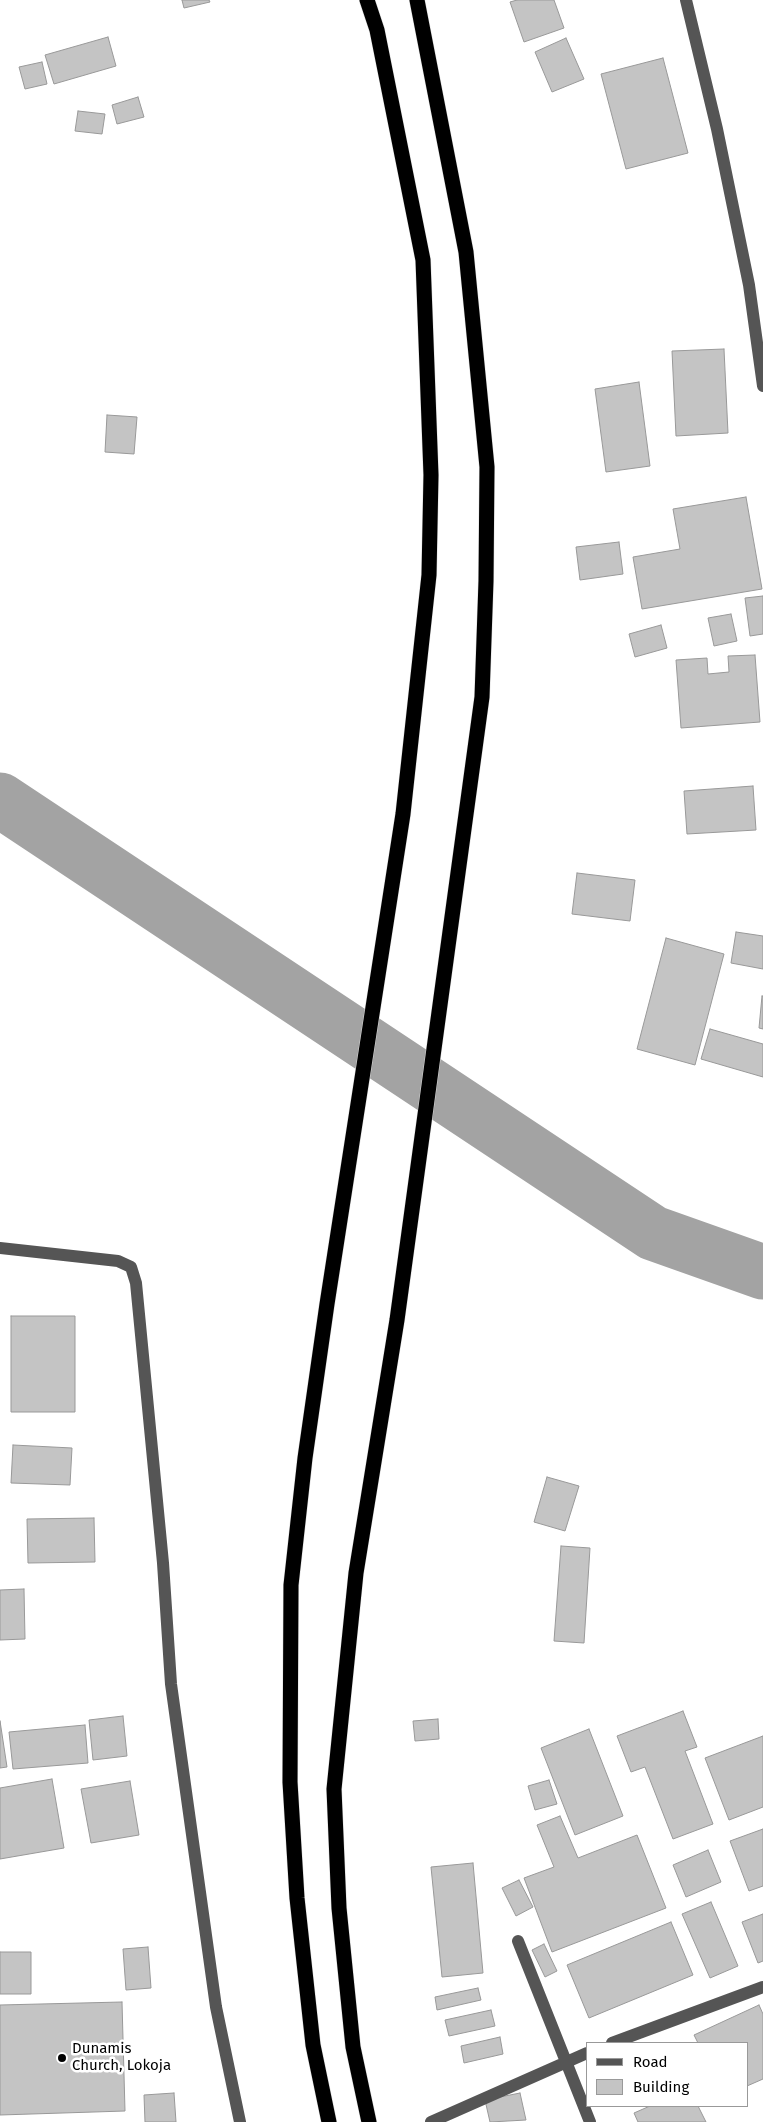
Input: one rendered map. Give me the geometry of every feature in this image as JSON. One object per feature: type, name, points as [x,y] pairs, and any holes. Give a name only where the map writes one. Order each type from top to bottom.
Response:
[{"type":"highway","points":[[328,2122],[313,2045],[297,1898],[290,1782],[291,1585],[305,1458],[327,1304],[403,814],[429,575],[431,475],[423,260],[377,30],[368,0]]},
{"type":"highway","points":[[369,2122],[353,2047],[339,1908],[334,1789],[356,1574],[397,1320],[482,696],[486,581],[488,467],[466,252],[417,0]]},
{"type":"street","points":[[686,0],[717,128],[749,285],[763,386]]},
{"type":"street","points":[[0,1248],[118,1261],[131,1267],[136,1283],[163,1563],[171,1684],[216,2007],[240,2122]]},
{"type":"street","points":[[518,1941],[590,2122]]},
{"type":"street","points":[[615,2042],[763,1986]]},
{"type":"street","points":[[431,2122],[566,2060],[586,2053]]},
{"type":"building","points":[[182,0],[209,0],[210,2],[184,8]]},
{"type":"building","points":[[517,0],[554,0],[564,28],[524,42],[510,2]]},
{"type":"building","points":[[108,37],[116,66],[54,84],[45,55]]},
{"type":"building","points":[[566,38],[584,79],[552,92],[535,52]]},
{"type":"building","points":[[663,58],[688,153],[626,169],[601,74]]},
{"type":"building","points":[[42,62],[47,84],[25,89],[19,67]]},
{"type":"building","points":[[138,97],[144,117],[117,124],[112,105]]},
{"type":"building","points":[[78,111],[105,114],[102,134],[75,131]]},
{"type":"building","points":[[724,349],[728,433],[676,436],[672,351]]},
{"type":"building","points":[[639,382],[650,466],[606,472],[595,389]]},
{"type":"building","points":[[107,415],[137,417],[134,454],[105,452]]},
{"type":"building","points":[[746,497],[762,589],[642,609],[633,557],[680,549],[673,509]]},
{"type":"building","points":[[619,542],[623,574],[580,580],[576,547]]},
{"type":"building","points":[[763,596],[763,634],[750,636],[745,598]]},
{"type":"building","points":[[731,614],[737,641],[714,646],[708,618]]},
{"type":"building","points":[[661,625],[667,648],[635,657],[629,634]]},
{"type":"building","points":[[755,655],[760,722],[681,728],[676,660],[707,658],[708,674],[729,672],[728,656]]},
{"type":"building","points":[[753,786],[756,830],[687,834],[684,791]]},
{"type":"building","points":[[577,873],[635,880],[630,921],[572,914]]},
{"type":"building","points":[[736,932],[763,936],[763,969],[731,963]]},
{"type":"building","points":[[666,938],[724,954],[695,1065],[637,1049]]},
{"type":"building","points":[[763,996],[763,1029],[759,1028]]},
{"type":"building","points":[[710,1029],[763,1044],[763,1077],[701,1059]]},
{"type":"building","points":[[11,1316],[75,1316],[75,1412],[11,1412]]},
{"type":"building","points":[[13,1445],[72,1448],[70,1485],[11,1483]]},
{"type":"building","points":[[547,1477],[579,1486],[565,1531],[534,1522]]},
{"type":"building","points":[[94,1518],[95,1562],[28,1563],[27,1519]]},
{"type":"building","points":[[561,1546],[590,1548],[584,1643],[554,1641]]},
{"type":"building","points":[[24,1589],[25,1639],[0,1640],[0,1590]]},
{"type":"building","points":[[683,1711],[697,1747],[685,1751],[713,1824],[673,1839],[645,1767],[631,1772],[617,1736]]},
{"type":"building","points":[[123,1716],[127,1756],[93,1760],[89,1720]]},
{"type":"building","points":[[438,1719],[439,1739],[415,1741],[413,1721]]},
{"type":"building","points":[[0,1721],[7,1767],[0,1768]]},
{"type":"building","points":[[85,1725],[88,1763],[13,1769],[9,1732]]},
{"type":"building","points":[[589,1729],[623,1816],[575,1835],[541,1748]]},
{"type":"building","points":[[763,1736],[763,1807],[729,1820],[705,1758]]},
{"type":"building","points":[[52,1779],[64,1848],[0,1859],[0,1788]]},
{"type":"building","points":[[549,1780],[557,1804],[535,1810],[528,1786]]},
{"type":"building","points":[[130,1781],[139,1835],[91,1843],[81,1789]]},
{"type":"building","points":[[560,1816],[578,1858],[637,1835],[666,1908],[552,1952],[524,1878],[554,1867],[537,1825]]},
{"type":"building","points":[[763,1829],[763,1886],[749,1891],[730,1841]]},
{"type":"building","points":[[708,1850],[721,1882],[686,1897],[673,1865]]},
{"type":"building","points":[[473,1863],[483,1973],[442,1977],[431,1867]]},
{"type":"building","points":[[519,1880],[533,1907],[516,1916],[502,1888]]},
{"type":"building","points":[[711,1902],[738,1966],[710,1978],[682,1914]]},
{"type":"building","points":[[763,1914],[763,1961],[758,1963],[742,1922]]},
{"type":"building","points":[[671,1922],[693,1975],[589,2018],[567,1965]]},
{"type":"building","points":[[544,1944],[557,1971],[545,1977],[532,1950]]},
{"type":"building","points":[[148,1947],[151,1988],[126,1990],[123,1949]]},
{"type":"building","points":[[0,1952],[31,1952],[31,1994],[0,1994]]},
{"type":"building","points":[[478,1988],[481,2000],[437,2010],[435,1997]]},
{"type":"building","name":"Dunamis Church, Lokoja","points":[[122,2002],[125,2111],[0,2115],[0,2005]]},
{"type":"building","points":[[759,2005],[763,2014],[763,2079],[748,2086],[748,2042],[698,2042],[694,2035]]},
{"type":"building","points":[[491,2010],[495,2026],[449,2036],[445,2020]]},
{"type":"building","points":[[500,2037],[503,2054],[464,2063],[461,2046]]},
{"type":"building","points":[[174,2093],[176,2122],[145,2122],[144,2095]]},
{"type":"building","points":[[520,2093],[526,2120],[490,2122],[485,2100]]},
{"type":"building","points":[[648,2107],[698,2107],[706,2122],[638,2122],[634,2113]]},
{"type":"waterway","points":[[0,800],[653,1233],[763,1272]]},
{"type":"place","name":"Dunamis Church, Lokoja","points":[[62,2058]]}]
